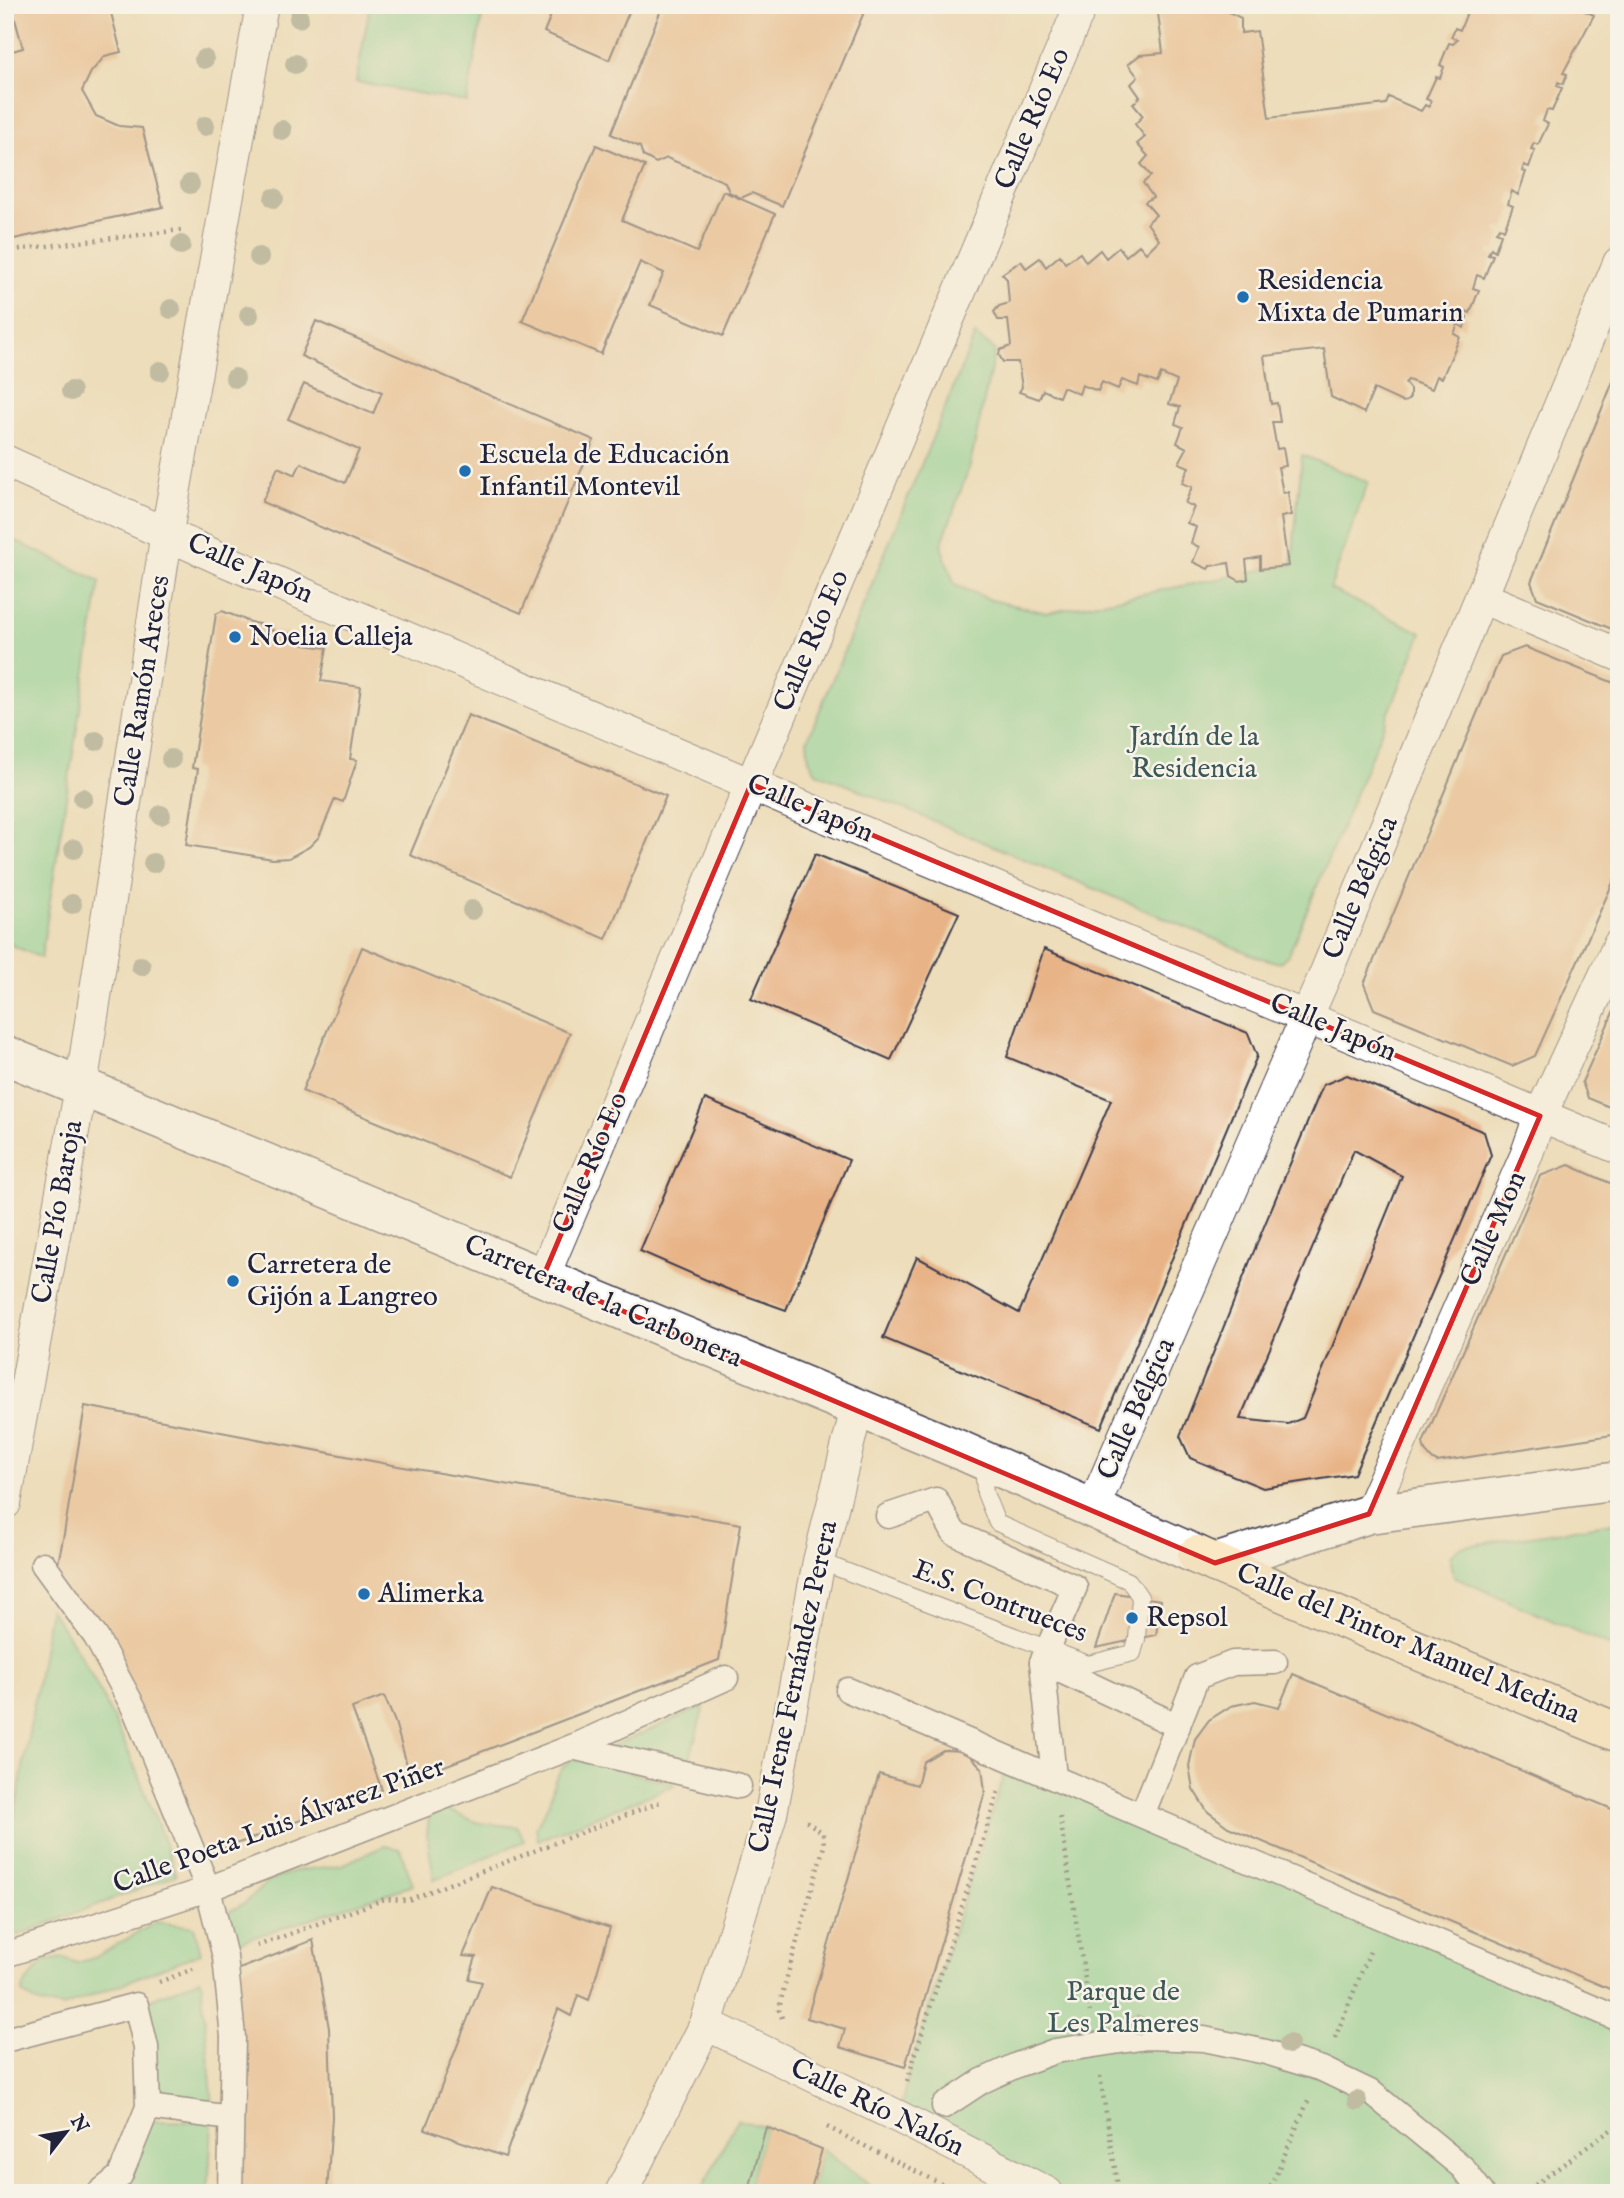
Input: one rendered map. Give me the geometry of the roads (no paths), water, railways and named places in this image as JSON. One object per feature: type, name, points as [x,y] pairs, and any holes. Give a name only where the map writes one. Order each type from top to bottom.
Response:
[{"type":"main road","name":"Calle del Pintor Manuel Medina","points":[[1206,1559],[1409,1647],[1619,1733]]},
{"type":"street","name":"Calle Ramón Areces","points":[[81,1087],[167,532],[261,5]]},
{"type":"street","name":"Calle Río Eo","points":[[542,1277],[1081,5]]},
{"type":"street","name":"Calle Bélgica","points":[[1093,1508],[1306,1017],[1619,263]]},
{"type":"street","name":"Calle Japón","points":[[5,461],[226,561],[1619,1148]]},
{"type":"street","points":[[1481,597],[1619,655]]},
{"type":"street","name":"Calle Mon","points":[[1369,1514],[1526,1156],[1540,1116],[1619,945]]},
{"type":"street","name":"Carretera de la Carbonera","points":[[5,1055],[983,1460],[1206,1559]]},
{"type":"street","name":"Calle Pío Baroja","points":[[5,1503],[9,1457],[81,1087]]},
{"type":"street","name":"Calle Irene Fernández Perera","points":[[621,2193],[706,2024],[771,1814],[819,1561],[857,1408]]},
{"type":"street","points":[[1206,1559],[1369,1514],[1619,1481]]},
{"type":"street","points":[[888,1516],[936,1500],[954,1533],[1075,1587],[1045,1655],[1054,1777]]},
{"type":"street","points":[[43,1564],[96,1637],[135,1710],[208,1889],[225,1957],[233,2037],[230,2193]]},
{"type":"street","points":[[1045,1655],[1178,1726]]},
{"type":"street","points":[[1142,1815],[1197,1676],[1233,1662],[1275,1662]]},
{"type":"street","name":"Calle Poeta Luis Álvarez Piñer","points":[[5,1955],[208,1889],[572,1747],[726,1678]]},
{"type":"street","points":[[848,1690],[1619,2019]]},
{"type":"street","points":[[572,1747],[739,1786]]},
{"type":"street","points":[[5,2040],[136,2005],[146,2047],[148,2107],[120,2176],[99,2193]]},
{"type":"street","name":"Calle Río Nalón","points":[[706,2024],[1047,2193]]},
{"type":"street","points":[[944,2106],[982,2081],[1055,2052],[1147,2037],[1204,2039],[1266,2052],[1322,2068],[1372,2093],[1462,2167],[1482,2193]]},
{"type":"street","points":[[148,2107],[231,2118]]},
{"type":"lane","name":"E.S. Contrueces","points":[[819,1561],[1045,1655],[1088,1664],[1133,1653],[1140,1597],[1129,1581],[997,1523],[985,1493],[983,1460]]},
{"type":"place","name":"Residencia Mixta de Pumarin","points":[[1243,297]]},
{"type":"place","name":"Escuela de Educación Infantil Montevil","points":[[465,471]]},
{"type":"place","name":"Noelia Calleja","points":[[235,637]]},
{"type":"place","name":"Carretera de Gijón a Langreo","points":[[233,1281]]},
{"type":"place","name":"Alimerka","points":[[364,1594]]},
{"type":"place","name":"Repsol","points":[[1132,1618]]},
{"type":"park label","name":"Jardín de la Residencia","points":[[1194,753]]},
{"type":"park label","name":"Parque de Les Palmeres","points":[[1123,2008]]}]
